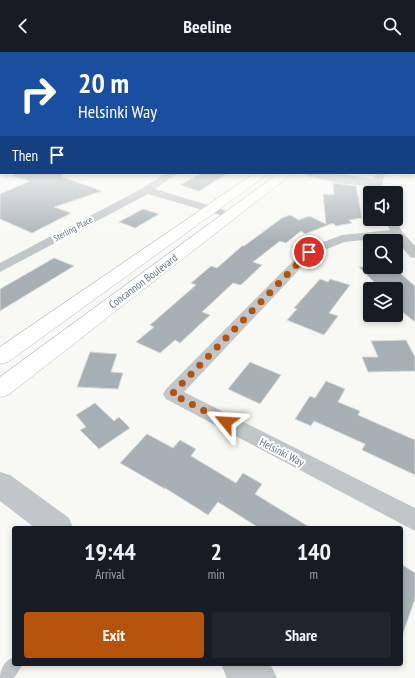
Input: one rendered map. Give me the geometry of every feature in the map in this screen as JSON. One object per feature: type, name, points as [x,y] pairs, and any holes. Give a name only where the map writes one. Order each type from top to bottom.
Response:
[{"type":"main road","name":"Concannon Boulevard","points":[[0,357],[246,184]]},
{"type":"main road","name":"Concannon Boulevard","points":[[0,389],[272,184]]},
{"type":"street","name":"Sterling Place","points":[[0,268],[156,184]]},
{"type":"street","points":[[147,190],[230,215]]},
{"type":"street","points":[[394,226],[415,254]]},
{"type":"street","name":"Helsinki Way","points":[[394,226],[342,239],[309,252],[172,394],[415,520]]},
{"type":"street","points":[[0,484],[55,526]]},
{"type":"street","points":[[242,666],[258,678]]},
{"type":"lane","points":[[4,678],[14,666]]},
{"type":"building","points":[[23,184],[83,184],[102,191],[54,207],[71,213],[32,233],[0,219],[0,194]]},
{"type":"building","points":[[181,184],[210,184],[199,191],[180,185]]},
{"type":"building","points":[[333,184],[356,186],[362,218],[349,220],[352,223],[336,226],[333,223],[305,234],[301,231],[286,243],[280,241],[253,262],[262,265],[241,285],[233,283],[202,312],[210,315],[180,343],[175,340],[160,353],[136,342],[154,327],[150,325],[196,285],[191,283],[211,266],[217,268],[242,246],[282,218],[290,215],[299,220],[309,216],[326,224],[323,194],[334,195]]},
{"type":"building","points":[[143,209],[159,214],[135,228],[119,222]]},
{"type":"building","points":[[54,258],[74,266],[0,311],[0,289]]},
{"type":"building","points":[[366,274],[401,274],[415,286],[415,322],[403,313],[403,282],[374,282]]},
{"type":"building","points":[[320,279],[328,282],[330,279],[350,285],[329,313],[338,316],[324,335],[287,320],[297,309],[294,308]]},
{"type":"building","points":[[406,340],[415,357],[415,371],[368,372],[362,357],[378,357],[371,341]]},
{"type":"building","points":[[90,352],[117,354],[111,372],[123,373],[118,389],[77,387]]},
{"type":"building","points":[[250,362],[281,375],[260,404],[228,389]]},
{"type":"building","points":[[326,381],[345,389],[338,402],[360,411],[358,415],[415,440],[415,475],[362,450],[365,444],[314,421],[311,426],[295,419],[310,396],[315,398]]},
{"type":"building","points":[[95,403],[114,421],[119,417],[130,428],[99,449],[80,430],[86,427],[76,415]]},
{"type":"building","points":[[147,434],[173,448],[180,440],[196,449],[191,456],[236,483],[243,473],[262,484],[255,494],[308,526],[256,526],[218,502],[208,515],[165,488],[120,463]]},
{"type":"building","points":[[403,565],[415,573],[415,599],[403,633]]},
{"type":"route","points":[[226,422],[172,394],[309,252]]}]
